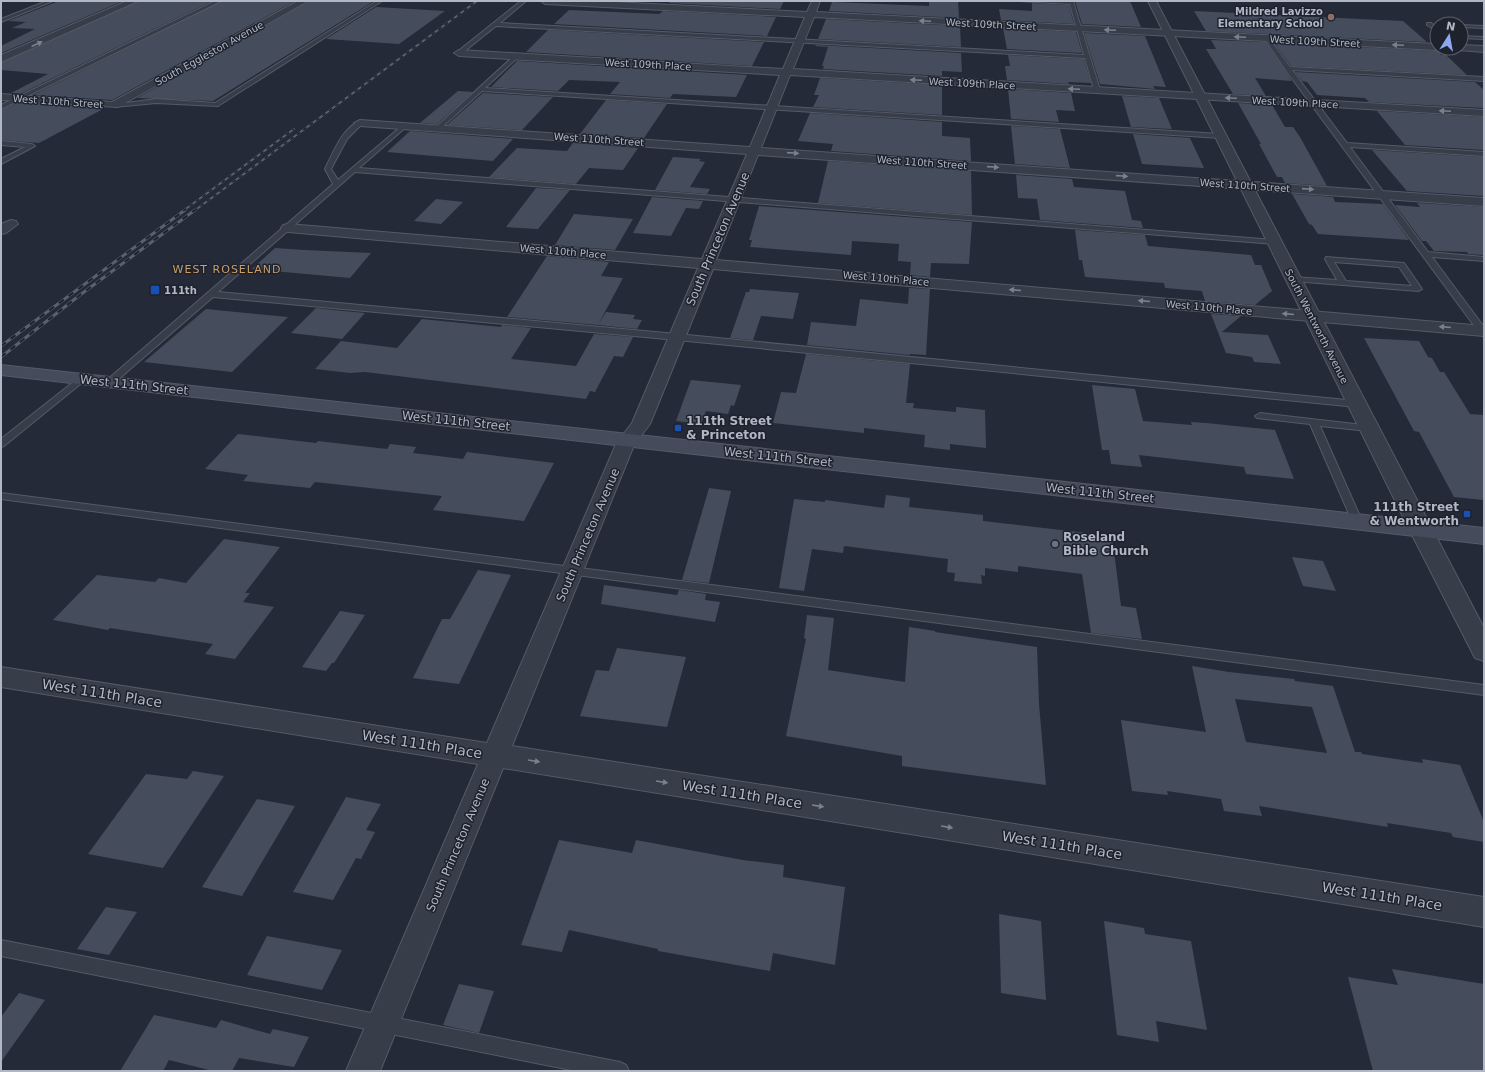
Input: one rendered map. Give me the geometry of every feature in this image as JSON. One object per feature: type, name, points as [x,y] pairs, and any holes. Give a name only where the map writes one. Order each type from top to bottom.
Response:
[{"type":"main road","name":"West 111th Street","points":[[1,370],[1484,536]]},
{"type":"street","points":[[1,59],[134,1]]},
{"type":"street","name":"South Eggleston Avenue","points":[[114,105],[304,1]]},
{"type":"street","name":"West 109th Street","points":[[545,1],[1429,47]]},
{"type":"street","name":"South Princeton Avenue","points":[[362,1071],[628,440],[641,424],[816,1]]},
{"type":"street","name":"South Wentworth Avenue","points":[[1152,1],[1420,529],[1484,651]]},
{"type":"street","points":[[1469,48],[1484,49]]},
{"type":"street","name":"West 109th Place","points":[[459,52],[1484,113]]},
{"type":"street","name":"West 110th Street","points":[[1,97],[114,105]]},
{"type":"street","name":"West 110th Street","points":[[360,123],[1484,202]]},
{"type":"street","name":"West 110th Place","points":[[288,228],[1483,331]]},
{"type":"street","name":"West 111th Place","points":[[1,676],[1484,912]]},
{"type":"lane","points":[[1,21],[51,1]]},
{"type":"lane","points":[[1,107],[219,1]]},
{"type":"lane","points":[[114,105],[156,101],[216,105],[380,1]]},
{"type":"lane","points":[[459,52],[524,1]]},
{"type":"lane","points":[[1022,1],[1071,2],[1097,90]]},
{"type":"lane","points":[[494,24],[1087,57]]},
{"type":"lane","points":[[1469,26],[1484,27]]},
{"type":"lane","points":[[1469,37],[1484,38]]},
{"type":"lane","points":[[1266,38],[1483,331]]},
{"type":"lane","points":[[438,128],[516,56]]},
{"type":"lane","points":[[1288,68],[1484,79]]},
{"type":"lane","points":[[480,89],[1221,136]]},
{"type":"lane","points":[[337,185],[328,169],[341,141],[360,123]]},
{"type":"lane","points":[[110,382],[404,126]]},
{"type":"lane","points":[[1,143],[32,146],[1,162]]},
{"type":"lane","points":[[1345,145],[1484,154]]},
{"type":"lane","points":[[354,170],[1275,242]]},
{"type":"lane","points":[[1426,254],[1484,259]]},
{"type":"lane","points":[[1293,279],[1373,286],[1418,289],[1401,265],[1330,259],[1343,283]]},
{"type":"lane","points":[[212,294],[677,337],[1357,404]]},
{"type":"lane","points":[[1,444],[81,379]]},
{"type":"lane","points":[[1260,416],[1369,428]]},
{"type":"lane","points":[[1314,422],[1356,521]]},
{"type":"lane","points":[[1,496],[1484,690]]},
{"type":"lane","points":[[1,948],[620,1071]]},
{"type":"building","points":[[59,1],[123,1],[1,53],[1,46],[35,29],[12,28],[26,22],[8,21]]},
{"type":"building","points":[[139,1],[212,1],[20,94],[11,93],[48,74],[1,70],[1,63]]},
{"type":"building","points":[[222,1],[295,1],[112,100],[33,95]]},
{"type":"building","points":[[309,1],[374,1],[213,101],[137,98]]},
{"type":"building","points":[[671,1],[784,1],[780,9],[669,3]]},
{"type":"building","points":[[929,1],[958,1],[959,18],[829,11],[832,2],[929,6]]},
{"type":"building","points":[[1075,1],[1130,1],[1141,27],[1082,24]]},
{"type":"building","points":[[1032,3],[1069,5],[1074,24],[1001,20],[999,9],[1032,11]]},
{"type":"building","points":[[376,7],[445,11],[399,44],[326,39]]},
{"type":"building","points":[[569,10],[659,14],[663,11],[776,17],[767,36],[554,24]]},
{"type":"building","points":[[1194,11],[1403,21],[1427,42],[1206,31]]},
{"type":"building","points":[[826,19],[960,26],[961,47],[818,39]]},
{"type":"building","points":[[1003,28],[1076,32],[1082,53],[1007,49]]},
{"type":"building","points":[[548,30],[764,42],[752,66],[526,52]]},
{"type":"building","points":[[1084,33],[1145,36],[1166,87],[1153,86],[1155,89],[1100,84]]},
{"type":"building","points":[[1211,40],[1266,42],[1292,81],[1255,78],[1266,96],[1233,94],[1206,49],[1216,49]]},
{"type":"building","points":[[1274,43],[1429,51],[1429,56],[1447,56],[1467,75],[1291,66]]},
{"type":"building","points":[[815,46],[961,53],[962,72],[942,71],[942,76],[823,69],[824,66],[822,66],[828,47]]},
{"type":"building","points":[[1008,55],[1084,59],[1091,83],[1068,82],[1069,84],[1007,80],[1005,66],[1010,66]]},
{"type":"building","points":[[517,61],[747,75],[736,97],[673,94],[670,98],[610,94],[620,82],[569,80],[558,91],[491,87]]},
{"type":"building","points":[[1295,72],[1475,82],[1484,90],[1484,108],[1369,102],[1365,98],[1317,95],[1307,82],[1302,81]]},
{"type":"building","points":[[820,78],[942,85],[942,115],[813,107],[819,95],[814,95]]},
{"type":"building","points":[[1008,89],[1071,93],[1075,111],[1056,110],[1059,122],[1011,119]]},
{"type":"building","points":[[458,91],[473,92],[437,124],[420,123]]},
{"type":"building","points":[[483,93],[553,97],[522,130],[447,125]]},
{"type":"building","points":[[1122,96],[1159,98],[1172,129],[1131,127]]},
{"type":"building","points":[[606,100],[667,104],[644,138],[580,134]]},
{"type":"building","points":[[18,102],[105,108],[39,143],[1,140],[1,110]]},
{"type":"building","points":[[1238,103],[1272,105],[1285,127],[1293,127],[1300,137],[1327,186],[1285,183],[1282,177],[1277,177],[1259,144],[1261,144]]},
{"type":"building","points":[[1377,111],[1484,117],[1484,150],[1405,145]]},
{"type":"building","points":[[810,113],[942,122],[942,136],[970,138],[971,161],[831,151],[833,144],[798,141]]},
{"type":"building","points":[[1011,126],[1060,129],[1070,168],[1015,164]]},
{"type":"building","points":[[410,131],[513,139],[493,161],[387,152]]},
{"type":"building","points":[[1133,134],[1190,138],[1204,168],[1142,164]]},
{"type":"building","points":[[573,143],[638,148],[623,170],[589,168],[576,184],[489,177],[517,148],[567,151]]},
{"type":"building","points":[[1372,150],[1484,157],[1484,196],[1407,191]]},
{"type":"building","points":[[673,157],[701,159],[699,161],[705,162],[690,187],[710,189],[707,194],[655,190]]},
{"type":"building","points":[[828,161],[971,171],[972,215],[818,203]]},
{"type":"building","points":[[1016,175],[1072,179],[1074,187],[1125,191],[1132,220],[1141,221],[1143,228],[1040,220],[1037,199],[1018,198]]},
{"type":"building","points":[[536,188],[570,190],[538,229],[506,227]]},
{"type":"building","points":[[1292,194],[1333,197],[1335,202],[1383,204],[1409,240],[1318,234],[1312,225],[1309,224]]},
{"type":"building","points":[[652,197],[703,201],[699,209],[686,208],[671,236],[633,233]]},
{"type":"building","points":[[436,199],[463,202],[441,224],[414,221]]},
{"type":"building","points":[[1417,203],[1484,207],[1484,255],[1468,254],[1467,252],[1434,251],[1426,241],[1422,241],[1395,205],[1420,207]]},
{"type":"building","points":[[759,206],[972,222],[969,264],[931,263],[930,277],[910,275],[911,262],[898,261],[899,244],[852,241],[851,255],[750,247],[752,240],[749,240]]},
{"type":"building","points":[[574,214],[633,219],[615,250],[555,245]]},
{"type":"building","points":[[1075,230],[1145,235],[1148,246],[1251,255],[1255,265],[1261,265],[1272,291],[1255,305],[1205,301],[1202,291],[1165,288],[1164,283],[1085,277],[1082,260],[1079,260]]},
{"type":"building","points":[[275,248],[371,253],[350,278],[252,269]]},
{"type":"building","points":[[547,256],[609,262],[601,276],[623,278],[598,325],[507,317]]},
{"type":"building","points":[[909,288],[930,289],[926,355],[910,355],[807,345],[811,322],[856,326],[860,299],[908,304]]},
{"type":"building","points":[[750,289],[799,293],[793,319],[761,316],[753,340],[730,338],[746,292],[749,292]]},
{"type":"building","points":[[316,308],[365,313],[342,339],[291,333]]},
{"type":"building","points":[[206,309],[288,317],[232,372],[144,362]]},
{"type":"building","points":[[606,312],[635,315],[633,319],[642,320],[637,329],[598,325]]},
{"type":"building","points":[[1211,314],[1241,316],[1222,332],[1268,335],[1281,364],[1254,362],[1252,357],[1226,353]]},
{"type":"building","points":[[422,319],[501,327],[502,325],[531,328],[511,359],[576,366],[594,334],[633,337],[623,357],[614,356],[595,392],[590,391],[586,399],[365,372],[350,373],[315,369],[341,341],[397,348]]},
{"type":"building","points":[[1364,338],[1419,341],[1428,357],[1432,358],[1440,372],[1444,372],[1470,414],[1484,415],[1484,500],[1454,497],[1419,432],[1414,431]]},
{"type":"building","points":[[806,354],[910,364],[906,403],[914,403],[913,408],[956,412],[956,407],[985,410],[986,448],[950,444],[950,450],[924,447],[925,435],[864,428],[864,433],[773,423],[781,392],[796,393]]},
{"type":"building","points":[[691,380],[741,385],[734,406],[731,405],[728,414],[706,411],[701,424],[676,421]]},
{"type":"building","points":[[1092,385],[1135,389],[1143,421],[1192,425],[1191,422],[1206,423],[1275,430],[1294,479],[1246,474],[1244,467],[1139,455],[1142,467],[1111,464],[1109,450],[1102,450]]},
{"type":"building","points":[[238,434],[387,449],[390,444],[416,447],[413,453],[463,459],[467,452],[554,463],[524,521],[433,510],[442,496],[315,482],[310,488],[243,481],[248,475],[205,469]]},
{"type":"building","points":[[709,488],[731,491],[709,583],[682,580]]},
{"type":"building","points":[[886,495],[910,498],[909,507],[983,515],[983,521],[1112,536],[1121,606],[1136,608],[1142,639],[1091,633],[1082,574],[1018,566],[1018,572],[985,568],[985,576],[981,575],[982,584],[954,581],[955,573],[947,572],[948,559],[844,546],[843,553],[812,549],[804,591],[779,588],[794,499],[825,502],[825,500],[884,508]]},
{"type":"building","points":[[224,539],[280,547],[245,593],[250,593],[243,602],[274,607],[235,659],[205,654],[213,644],[110,628],[108,630],[53,620],[97,575],[155,582],[159,578],[186,583]]},
{"type":"building","points":[[1292,557],[1323,561],[1336,591],[1303,586]]},
{"type":"building","points":[[478,570],[511,575],[459,684],[413,678],[442,619],[450,619]]},
{"type":"building","points":[[604,585],[677,595],[679,590],[706,594],[705,600],[720,602],[715,622],[601,604]]},
{"type":"building","points":[[340,611],[365,615],[334,663],[332,663],[326,671],[302,667]]},
{"type":"building","points":[[807,615],[834,618],[828,670],[905,682],[909,627],[1037,647],[1039,704],[1046,785],[902,766],[902,756],[786,736],[806,639],[804,638]]},
{"type":"building","points":[[617,648],[686,657],[667,727],[580,716],[596,670],[609,671]]},
{"type":"building","points":[[1192,666],[1229,672],[1294,679],[1295,681],[1333,686],[1355,752],[1423,763],[1422,759],[1460,765],[1484,822],[1484,842],[1453,837],[1451,833],[1387,823],[1388,827],[1259,806],[1262,816],[1224,811],[1221,799],[1167,791],[1168,795],[1132,791],[1121,720],[1206,732]],"holes":[[[1235,699],[1312,707],[1327,753],[1246,742]]]},
{"type":"building","points":[[193,771],[224,776],[163,868],[88,854],[146,774],[187,779]]},
{"type":"building","points":[[346,797],[381,804],[366,830],[375,832],[361,859],[356,858],[333,900],[293,892]]},
{"type":"building","points":[[257,799],[295,806],[242,896],[202,887]]},
{"type":"building","points":[[559,840],[632,853],[636,840],[743,860],[784,865],[783,877],[845,887],[835,965],[773,953],[770,971],[658,951],[658,949],[569,930],[562,952],[521,945]]},
{"type":"building","points":[[106,907],[137,912],[109,955],[77,949]]},
{"type":"building","points":[[999,914],[1041,921],[1046,1000],[1001,993]]},
{"type":"building","points":[[1104,921],[1144,928],[1145,934],[1191,941],[1207,1030],[1156,1021],[1159,1042],[1117,1035]]},
{"type":"building","points":[[267,936],[342,950],[322,990],[247,975]]},
{"type":"building","points":[[1392,969],[1484,984],[1484,1071],[1373,1071],[1348,977],[1398,985]]},
{"type":"building","points":[[459,984],[494,991],[479,1033],[443,1025]]},
{"type":"building","points":[[19,993],[45,1000],[1,1062],[1,1017]]},
{"type":"building","points":[[154,1015],[216,1028],[221,1020],[270,1034],[273,1029],[309,1037],[294,1067],[239,1058],[232,1071],[213,1071],[169,1060],[163,1071],[120,1071]]},
{"type":"railway","points":[[194,211],[477,1]]},
{"type":"railway","points":[[183,211],[294,129]]},
{"type":"railway","points":[[1,346],[185,210]]},
{"type":"railway","points":[[1,357],[80,295],[195,210]]},
{"type":"place","name":"Mildred Lavizzo Elementary School","points":[[1331,17]]},
{"type":"place","name":"111th","points":[[155,290]]},
{"type":"place","name":"111th Street & Princeton","points":[[678,428]]},
{"type":"place","name":"111th Street & Wentworth","points":[[1467,514]]},
{"type":"place","name":"Roseland Bible Church","points":[[1055,544]]},
{"type":"district","name":"WEST ROSELAND","points":[[227,269]]}]
